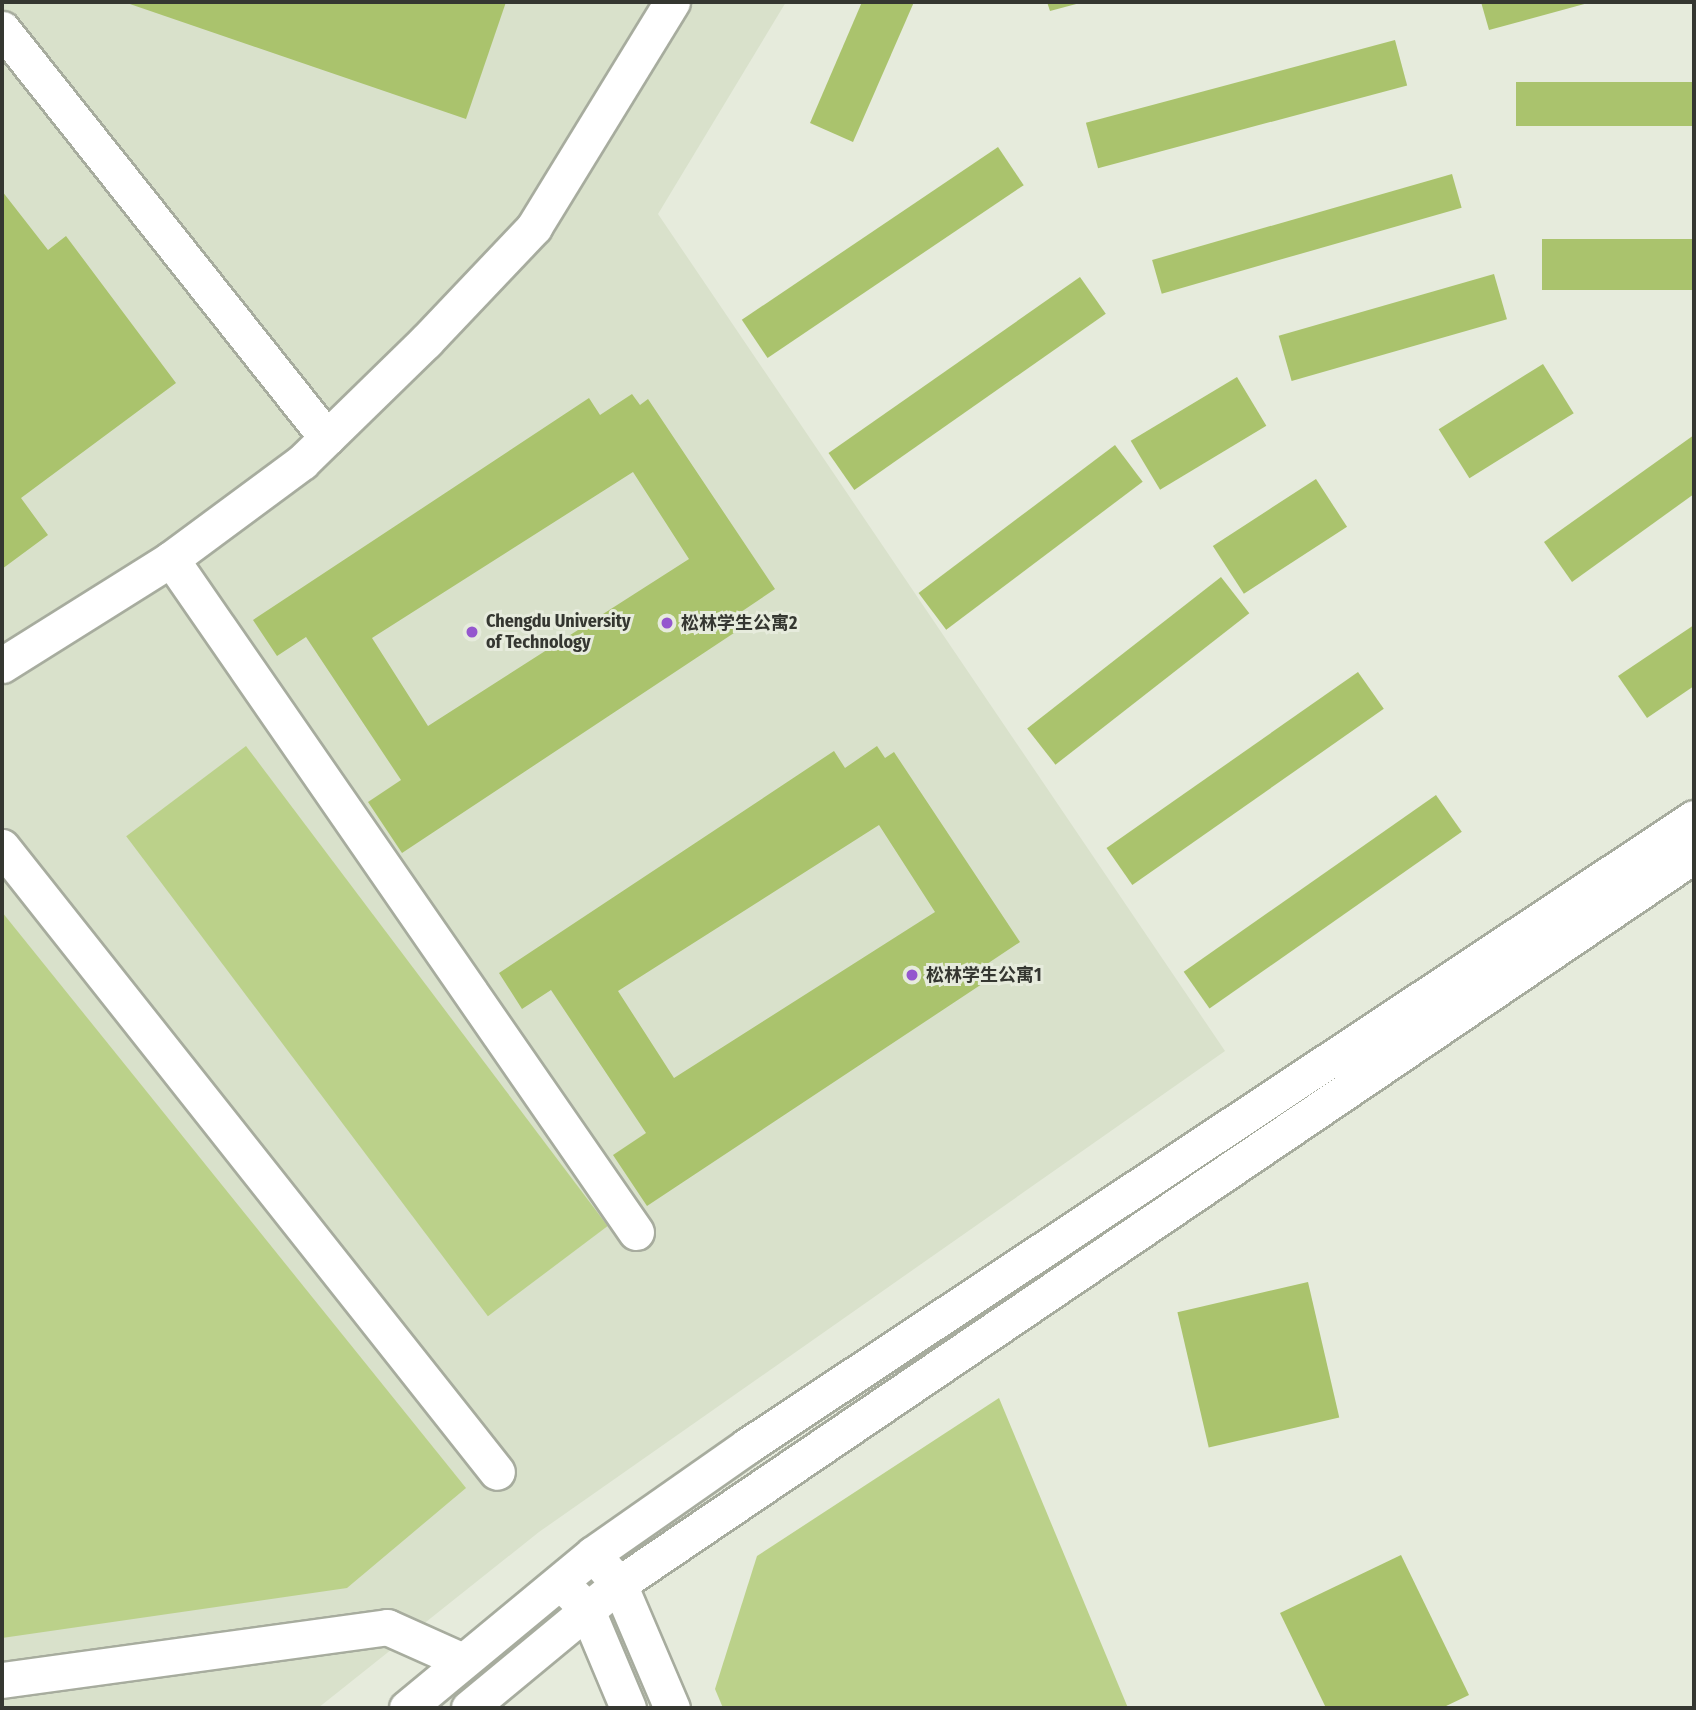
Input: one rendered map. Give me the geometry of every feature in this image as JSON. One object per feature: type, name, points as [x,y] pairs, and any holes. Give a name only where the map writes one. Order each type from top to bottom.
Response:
[{"type":"street","points":[[2,664],[171,559],[302,462],[327,438],[534,227],[672,2]]},
{"type":"street","points":[[2,29],[327,438]]},
{"type":"street","points":[[171,559],[635,1232]]},
{"type":"street","points":[[407,1708],[593,1553],[747,1446],[1694,818]]},
{"type":"street","points":[[2,846],[496,1472]]},
{"type":"street","points":[[469,1708],[586,1608],[619,1584],[1694,855]]},
{"type":"street","points":[[593,1553],[619,1584],[671,1708]]},
{"type":"street","points":[[559,1580],[586,1608],[628,1708]]},
{"type":"street","points":[[2,1680],[387,1627],[463,1661]]},
{"type":"shaded area","name":"Chengdu University of Technology","points":[[2,2],[786,2],[658,214],[1225,1051],[539,1532],[318,1708],[2,1708]]},
{"type":"green space","points":[[246,746],[608,1226],[488,1316],[126,836]]},
{"type":"green space","points":[[2,912],[466,1488],[347,1588],[2,1638]]},
{"type":"green space","points":[[999,1398],[1128,1708],[723,1708],[715,1689],[757,1556]]},
{"type":"building","points":[[124,2],[506,2],[466,119]]},
{"type":"building","points":[[862,2],[914,2],[853,142],[810,123]]},
{"type":"building","points":[[1047,2],[1080,2],[1080,3],[1050,11]]},
{"type":"building","points":[[1481,2],[1588,2],[1588,3],[1489,30]]},
{"type":"building","points":[[1395,40],[1407,85],[1098,168],[1086,123]]},
{"type":"building","points":[[1516,82],[1694,82],[1694,126],[1516,126]]},
{"type":"building","points":[[998,147],[1024,185],[768,358],[742,320]]},
{"type":"building","points":[[1452,174],[1462,208],[1162,294],[1152,260]]},
{"type":"building","points":[[2,191],[48,250],[66,236],[176,383],[21,498],[48,535],[2,569]]},
{"type":"building","points":[[1542,239],[1694,239],[1694,290],[1542,290]]},
{"type":"building","points":[[1494,274],[1507,319],[1292,381],[1279,336]]},
{"type":"building","points":[[1080,277],[1106,314],[854,490],[829,453]]},
{"type":"building","points":[[1543,364],[1574,413],[1469,478],[1439,429]]},
{"type":"building","points":[[1237,377],[1266,426],[1160,490],[1131,441]]},
{"type":"building","name":"松林学生公寓2","points":[[632,394],[640,405],[648,399],[775,589],[738,614],[746,625],[402,853],[368,802],[401,780],[306,637],[277,656],[253,620],[589,398],[600,415]],"holes":[[[633,472],[689,559],[428,726],[372,638]]]},
{"type":"building","points":[[1694,435],[1694,494],[1572,582],[1544,542]]},
{"type":"building","points":[[1115,445],[1143,482],[946,630],[919,593]]},
{"type":"building","points":[[1316,479],[1347,527],[1244,594],[1213,546]]},
{"type":"building","points":[[1221,577],[1249,613],[1055,765],[1027,728]]},
{"type":"building","points":[[1694,625],[1694,686],[1647,718],[1618,676]]},
{"type":"building","points":[[1358,672],[1384,709],[1132,885],[1107,848]]},
{"type":"building","name":"松林学生公寓1","points":[[877,746],[885,758],[894,752],[1020,942],[984,966],[991,978],[647,1206],[613,1155],[646,1133],[551,990],[522,1009],[499,973],[834,751],[845,768]],"holes":[[[879,825],[935,912],[674,1078],[618,991]]]},
{"type":"building","points":[[1436,795],[1462,832],[1210,1009],[1184,972]]},
{"type":"building","points":[[1308,1282],[1339,1417],[1209,1448],[1177,1312]]},
{"type":"building","points":[[1401,1555],[1469,1695],[1442,1708],[1326,1708],[1280,1613]]},
{"type":"place","name":"松林学生公寓2","points":[[667,623]]},
{"type":"place","name":"Chengdu University of Technology","points":[[472,632]]},
{"type":"place","name":"松林学生公寓1","points":[[912,975]]}]
